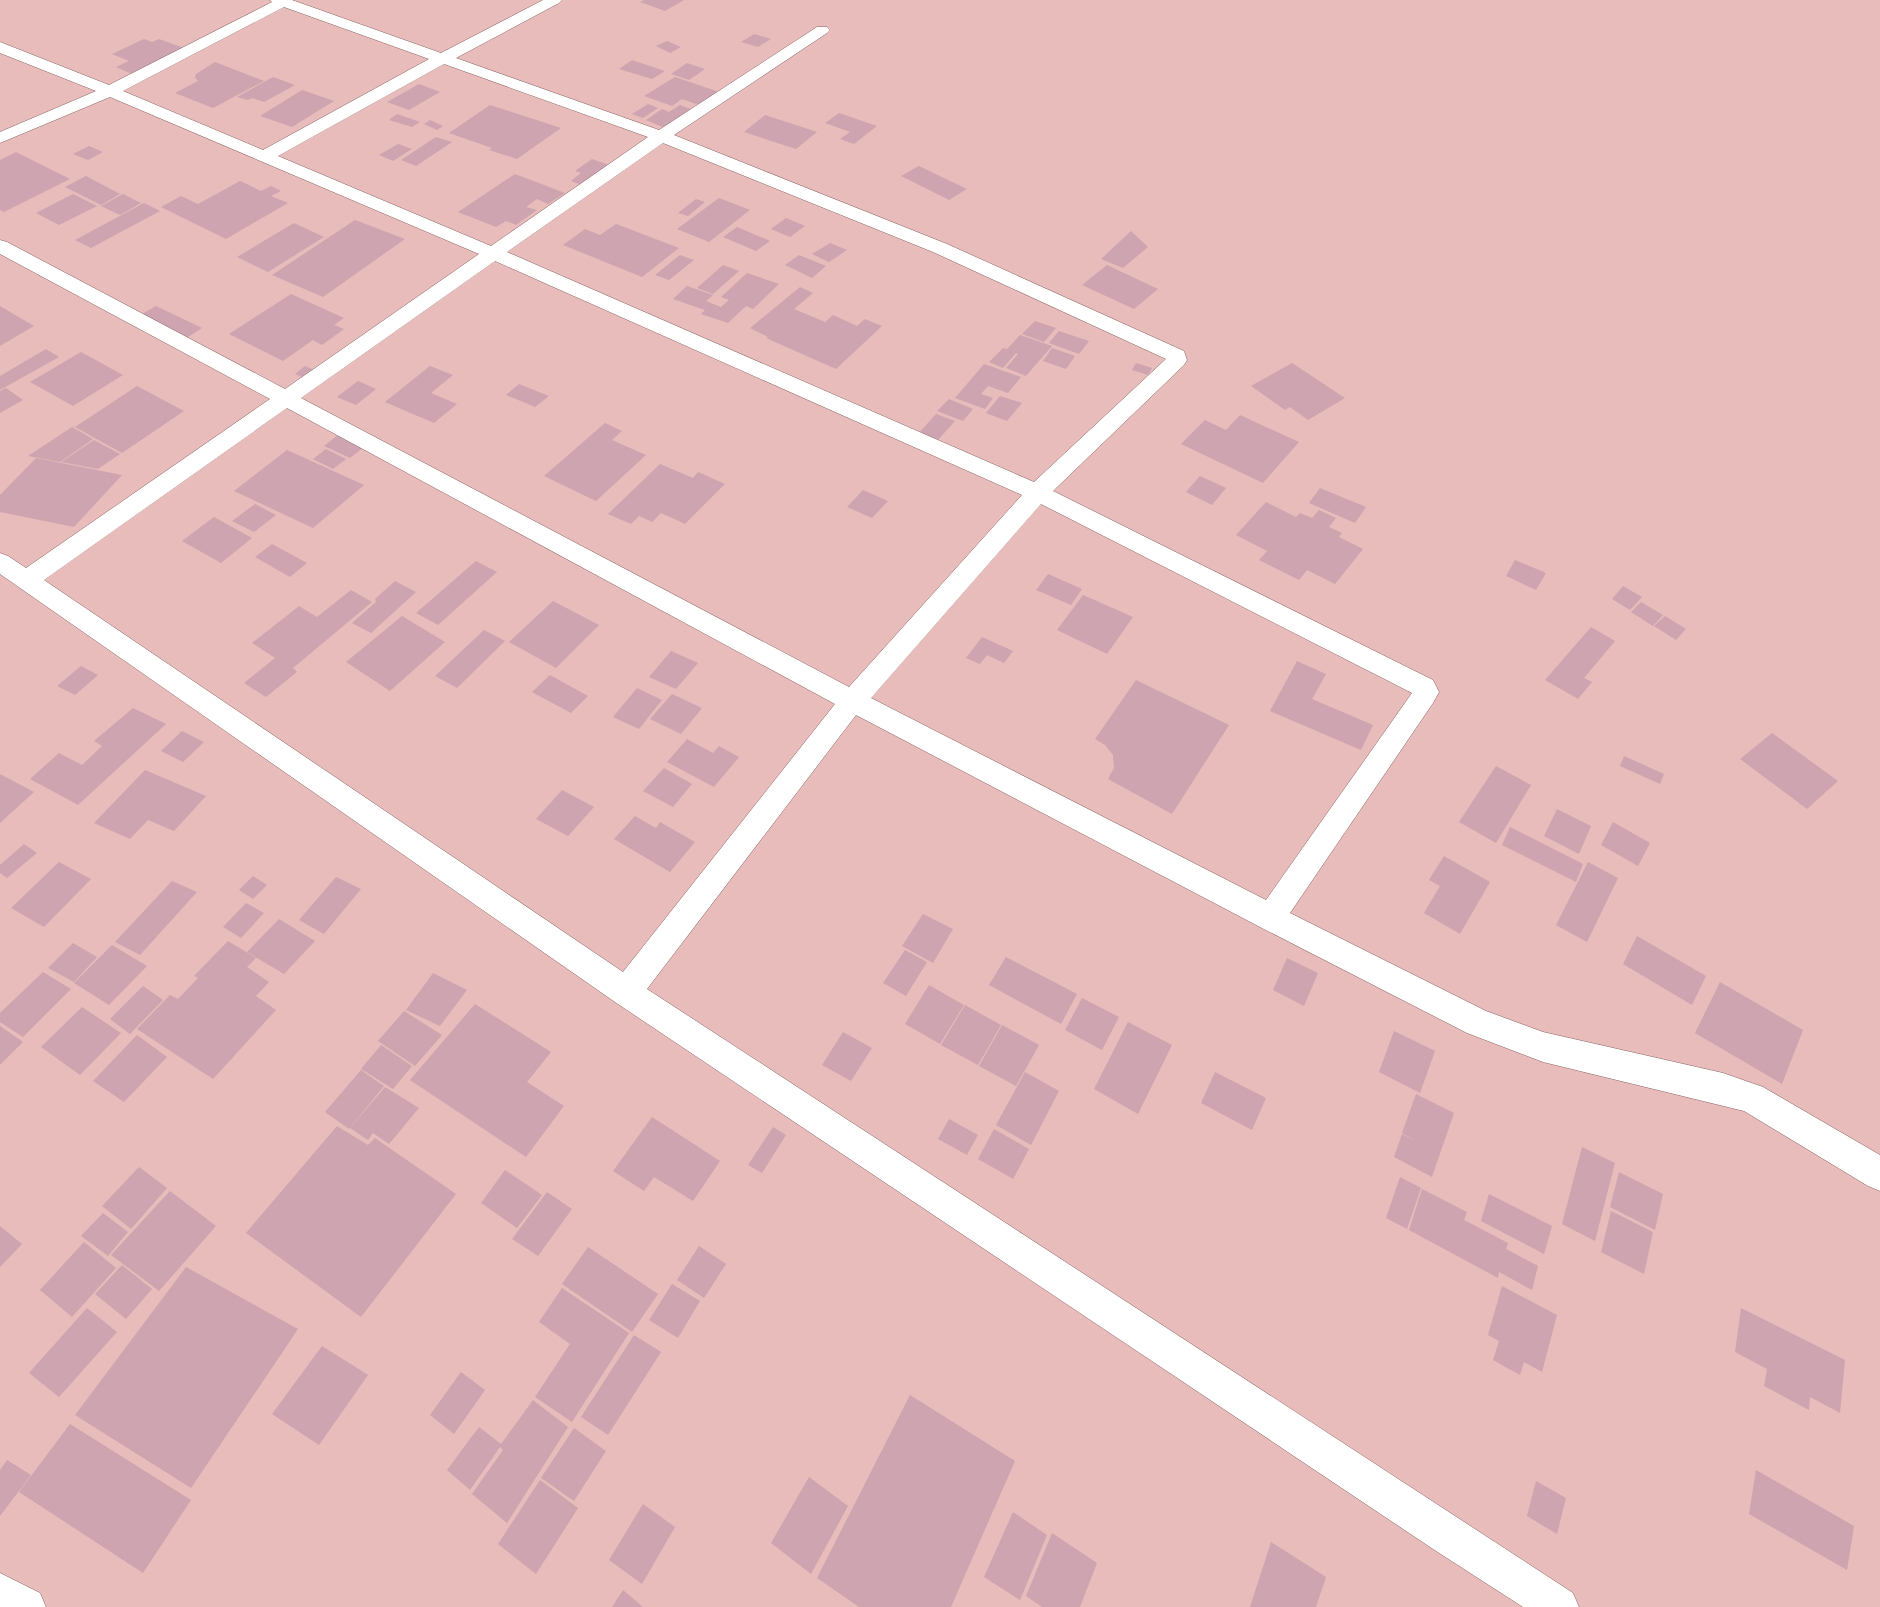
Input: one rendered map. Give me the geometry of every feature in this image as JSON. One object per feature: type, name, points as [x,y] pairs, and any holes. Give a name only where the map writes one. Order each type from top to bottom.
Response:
[{"type":"street","points":[[263,157],[443,58],[554,0]]},
{"type":"street","points":[[0,138],[110,91],[281,1],[660,136],[940,248],[1177,356],[1177,360],[1050,479],[853,700],[626,992]]},
{"type":"street","points":[[26,580],[495,254],[660,136],[822,30]]},
{"type":"street","points":[[0,47],[110,91],[495,254],[1038,493],[1424,687],[1426,692],[1424,696],[1270,918]]},
{"type":"street","points":[[0,246],[853,700],[1270,918],[1478,1023],[1544,1047],[1723,1089],[1752,1098],[1880,1174]]},
{"type":"street","points":[[0,562],[626,992],[1447,1535],[1559,1607]]},
{"type":"street","points":[[0,1593],[26,1607]]},
{"type":"building","points":[[644,0],[684,0],[665,11],[640,2]]},
{"type":"building","points":[[754,34],[771,39],[758,47],[741,42]]},
{"type":"building","points":[[144,39],[152,42],[159,39],[184,48],[132,74],[116,67],[129,61],[112,54]]},
{"type":"building","points":[[667,41],[681,47],[670,53],[656,46]]},
{"type":"building","points":[[632,60],[665,71],[652,79],[619,69]]},
{"type":"building","points":[[215,62],[264,81],[213,108],[175,93],[198,81],[195,77],[196,74]]},
{"type":"building","points":[[687,63],[705,69],[689,80],[671,74]]},
{"type":"building","points":[[273,77],[295,85],[264,102],[252,98],[248,100],[237,97]]},
{"type":"building","points":[[675,77],[719,92],[699,105],[682,99],[672,106],[644,96]]},
{"type":"building","points":[[419,84],[440,92],[409,110],[387,102]]},
{"type":"building","points":[[302,90],[334,101],[292,127],[260,116]]},
{"type":"building","points":[[648,104],[658,108],[643,118],[632,114]]},
{"type":"building","points":[[490,105],[561,128],[517,159],[489,150],[492,148],[449,133]]},
{"type":"building","points":[[680,105],[693,110],[665,128],[646,120],[662,109],[669,112]]},
{"type":"building","points":[[839,113],[877,126],[854,144],[840,139],[850,132],[825,123]]},
{"type":"building","points":[[397,114],[420,122],[412,127],[389,120]]},
{"type":"building","points":[[765,115],[817,132],[796,149],[744,132]]},
{"type":"building","points":[[430,120],[443,126],[437,130],[424,124]]},
{"type":"building","points":[[436,137],[452,142],[416,166],[401,160]]},
{"type":"building","points":[[398,144],[412,149],[393,161],[379,155]]},
{"type":"building","points":[[89,146],[103,152],[88,160],[73,154]]},
{"type":"building","points":[[16,152],[70,179],[4,212],[0,210],[0,160]]},
{"type":"building","points":[[592,159],[612,166],[584,186],[571,181],[581,173],[575,171]]},
{"type":"building","points":[[919,166],[967,189],[949,200],[901,176]]},
{"type":"building","points":[[515,174],[565,193],[548,204],[537,199],[526,207],[537,210],[516,225],[506,221],[496,227],[458,212]]},
{"type":"building","points":[[86,176],[120,194],[101,205],[65,187]]},
{"type":"building","points":[[240,181],[261,191],[271,186],[281,191],[271,196],[288,203],[226,239],[161,207],[181,196],[198,204]]},
{"type":"building","points":[[73,194],[97,206],[59,225],[36,213]]},
{"type":"building","points":[[123,194],[141,203],[120,215],[101,206]]},
{"type":"building","points":[[719,198],[750,210],[709,242],[677,229]]},
{"type":"building","points":[[696,199],[705,202],[688,216],[678,213]]},
{"type":"building","points":[[144,203],[160,211],[91,248],[75,240]]},
{"type":"building","points":[[786,218],[805,226],[790,237],[771,229]]},
{"type":"building","points":[[355,220],[405,239],[323,297],[272,275]]},
{"type":"building","points":[[294,223],[324,237],[268,272],[237,257]]},
{"type":"building","points":[[616,224],[679,248],[642,277],[563,245],[585,229],[600,235]]},
{"type":"building","points":[[737,227],[770,241],[756,251],[723,237]]},
{"type":"building","points":[[1131,231],[1148,247],[1123,268],[1101,259]]},
{"type":"building","points":[[830,243],[847,250],[829,262],[812,254]]},
{"type":"building","points":[[680,255],[694,260],[669,280],[655,275]]},
{"type":"building","points":[[799,255],[826,266],[812,278],[785,265]]},
{"type":"building","points":[[723,265],[739,271],[713,294],[697,288]]},
{"type":"building","points":[[1107,265],[1158,289],[1134,309],[1082,285]]},
{"type":"building","points":[[747,273],[779,284],[753,309],[746,306],[728,323],[701,314],[705,310],[673,299],[687,286],[713,295],[706,301],[721,307],[729,300],[721,297]]},
{"type":"building","points":[[800,287],[813,293],[794,309],[825,322],[833,315],[857,326],[865,319],[882,326],[836,369],[766,338],[768,337],[750,328]]},
{"type":"building","points":[[291,294],[344,318],[334,325],[344,329],[322,345],[313,340],[283,361],[229,334]]},
{"type":"building","points":[[0,306],[34,326],[0,346]]},
{"type":"building","points":[[156,306],[202,328],[188,337],[142,314]]},
{"type":"building","points":[[1035,321],[1056,328],[1044,342],[1022,334]]},
{"type":"building","points":[[1059,331],[1089,341],[1079,354],[1049,343]]},
{"type":"building","points":[[1020,335],[1052,346],[1026,376],[1006,368],[1018,354],[1016,353],[1003,368],[989,362],[1003,348],[1007,349]]},
{"type":"building","points":[[1052,348],[1075,356],[1066,369],[1043,361]]},
{"type":"building","points":[[46,349],[59,357],[0,390],[0,376]]},
{"type":"building","points":[[81,352],[123,375],[73,406],[30,382]]},
{"type":"building","points":[[1136,363],[1152,368],[1148,375],[1132,370]]},
{"type":"building","points":[[1292,363],[1345,398],[1308,420],[1290,407],[1285,410],[1251,386]]},
{"type":"building","points":[[984,364],[1021,377],[1008,393],[988,386],[981,394],[993,398],[985,409],[955,398]]},
{"type":"building","points":[[305,366],[319,372],[309,380],[295,374]]},
{"type":"building","points":[[430,366],[453,375],[431,393],[457,404],[434,423],[385,402]]},
{"type":"building","points":[[358,381],[376,389],[356,405],[337,397]]},
{"type":"building","points":[[519,384],[549,396],[535,407],[506,395]]},
{"type":"building","points":[[137,386],[184,411],[122,453],[75,427]]},
{"type":"building","points":[[6,388],[23,400],[0,413],[0,391]]},
{"type":"building","points":[[1000,396],[1022,403],[1007,421],[986,413]]},
{"type":"building","points":[[949,399],[973,409],[963,421],[937,411]]},
{"type":"building","points":[[936,414],[955,421],[937,441],[918,434]]},
{"type":"building","points":[[1240,415],[1299,442],[1263,483],[1181,444],[1205,420],[1226,430]]},
{"type":"building","points":[[605,423],[622,431],[612,440],[646,455],[596,501],[544,476]]},
{"type":"building","points":[[72,427],[93,439],[60,462],[28,456]]},
{"type":"building","points":[[338,435],[364,447],[350,458],[324,446]]},
{"type":"building","points":[[94,440],[120,454],[98,469],[61,462]]},
{"type":"building","points":[[326,449],[346,459],[333,469],[313,459]]},
{"type":"building","points":[[287,450],[364,485],[313,528],[234,491]]},
{"type":"building","points":[[36,458],[122,475],[74,527],[0,512],[0,495]]},
{"type":"building","points":[[660,464],[693,478],[698,472],[725,484],[685,524],[661,513],[652,522],[639,516],[631,524],[608,514]]},
{"type":"building","points":[[1200,476],[1226,488],[1212,505],[1186,492]]},
{"type":"building","points":[[1320,488],[1366,507],[1355,523],[1309,503]]},
{"type":"building","points":[[863,490],[888,501],[872,518],[847,507]]},
{"type":"building","points":[[1266,502],[1296,517],[1300,513],[1312,518],[1319,510],[1336,518],[1329,527],[1342,533],[1339,537],[1363,549],[1335,584],[1307,570],[1299,580],[1259,560],[1267,551],[1236,535]]},
{"type":"building","points":[[255,504],[276,515],[254,532],[232,521]]},
{"type":"building","points":[[214,517],[252,538],[221,563],[182,541]]},
{"type":"building","points":[[272,544],[307,563],[290,577],[255,557]]},
{"type":"building","points":[[1515,560],[1546,573],[1536,590],[1506,576]]},
{"type":"building","points":[[476,561],[497,572],[438,625],[416,613]]},
{"type":"building","points":[[1048,574],[1082,589],[1071,605],[1036,590]]},
{"type":"building","points":[[395,581],[416,592],[371,633],[352,623],[376,602],[375,599]]},
{"type":"building","points":[[1623,586],[1642,597],[1630,610],[1612,599]]},
{"type":"building","points":[[351,590],[372,602],[293,668],[297,672],[266,697],[244,683],[275,658],[252,643],[299,606],[317,617]]},
{"type":"building","points":[[1083,595],[1133,617],[1107,654],[1057,630]]},
{"type":"building","points":[[553,601],[599,625],[556,668],[509,642]]},
{"type":"building","points":[[1641,602],[1663,615],[1653,626],[1631,612]]},
{"type":"building","points":[[402,616],[445,642],[390,691],[346,662]]},
{"type":"building","points":[[1665,616],[1686,629],[1676,640],[1654,626]]},
{"type":"building","points":[[1591,627],[1615,641],[1584,678],[1592,682],[1578,699],[1545,680]]},
{"type":"building","points":[[484,630],[505,641],[457,688],[435,676]]},
{"type":"building","points":[[982,637],[1013,651],[1004,663],[987,655],[980,664],[966,658]]},
{"type":"building","points":[[671,651],[698,663],[676,689],[649,677]]},
{"type":"building","points":[[1297,661],[1326,674],[1312,699],[1373,725],[1361,750],[1270,711]]},
{"type":"building","points":[[81,666],[98,675],[75,695],[57,686]]},
{"type":"building","points":[[550,675],[588,696],[571,713],[532,692]]},
{"type":"building","points":[[1136,680],[1229,725],[1172,814],[1108,779],[1114,768],[1113,755],[1105,745],[1095,739]]},
{"type":"building","points":[[637,688],[662,700],[639,729],[613,717]]},
{"type":"building","points":[[672,694],[702,708],[681,734],[650,719]]},
{"type":"building","points":[[133,708],[166,724],[78,805],[30,779],[59,753],[82,765],[102,746],[94,741]]},
{"type":"building","points":[[182,731],[204,742],[183,762],[161,751]]},
{"type":"building","points":[[1772,733],[1838,781],[1807,809],[1740,759]]},
{"type":"building","points":[[687,739],[713,753],[719,746],[739,757],[714,787],[667,762]]},
{"type":"building","points":[[1624,756],[1664,774],[1660,784],[1620,766]]},
{"type":"building","points":[[1496,766],[1531,785],[1496,843],[1459,822]]},
{"type":"building","points":[[664,768],[692,784],[673,807],[643,791]]},
{"type":"building","points":[[145,770],[206,796],[174,831],[148,820],[130,839],[94,823]]},
{"type":"building","points":[[0,774],[34,792],[0,823]]},
{"type":"building","points":[[562,790],[594,807],[568,836],[536,819]]},
{"type":"building","points":[[1557,809],[1591,826],[1579,854],[1544,836]]},
{"type":"building","points":[[635,816],[656,828],[660,822],[695,842],[670,872],[614,839]]},
{"type":"building","points":[[1613,822],[1650,843],[1638,866],[1601,845]]},
{"type":"building","points":[[1510,827],[1583,864],[1576,882],[1502,845]]},
{"type":"building","points":[[24,844],[37,853],[7,878],[0,873],[0,865]]},
{"type":"building","points":[[1444,856],[1490,882],[1460,934],[1424,913],[1440,886],[1429,880]]},
{"type":"building","points":[[59,862],[91,879],[44,927],[11,908]]},
{"type":"building","points":[[1588,862],[1618,878],[1587,942],[1556,925]]},
{"type":"building","points":[[253,876],[267,885],[253,899],[239,890]]},
{"type":"building","points":[[336,877],[361,889],[324,934],[299,920]]},
{"type":"building","points":[[172,881],[197,892],[140,955],[115,942]]},
{"type":"building","points":[[246,903],[264,913],[241,938],[223,927]]},
{"type":"building","points":[[923,914],[953,929],[933,963],[902,946]]},
{"type":"building","points":[[279,919],[315,941],[284,974],[247,952]]},
{"type":"building","points":[[1637,936],[1706,976],[1692,1005],[1623,964]]},
{"type":"building","points":[[228,941],[256,958],[247,967],[269,982],[256,996],[276,1010],[213,1079],[137,1029],[170,995],[178,999],[198,978],[194,976]]},
{"type":"building","points":[[73,943],[97,957],[74,982],[48,968]]},
{"type":"building","points":[[112,945],[147,966],[109,1005],[74,983]]},
{"type":"building","points":[[905,950],[927,962],[906,996],[883,983]]},
{"type":"building","points":[[1006,957],[1077,994],[1061,1024],[989,985]]},
{"type":"building","points":[[1287,958],[1318,973],[1304,1006],[1273,990]]},
{"type":"building","points":[[43,972],[71,989],[23,1037],[0,1022],[0,1013]]},
{"type":"building","points":[[433,973],[467,990],[440,1026],[406,1010]]},
{"type":"building","points":[[1720,982],[1803,1030],[1782,1084],[1695,1033]]},
{"type":"building","points":[[929,985],[964,1005],[940,1044],[905,1024]]},
{"type":"building","points":[[143,986],[163,1000],[130,1034],[110,1019]]},
{"type":"building","points":[[1082,998],[1119,1017],[1102,1050],[1065,1030]]},
{"type":"building","points":[[475,1004],[551,1052],[527,1082],[564,1106],[526,1157],[410,1080]]},
{"type":"building","points":[[965,1005],[1001,1025],[978,1065],[941,1045]]},
{"type":"building","points":[[82,1007],[121,1033],[80,1075],[41,1047]]},
{"type":"building","points":[[404,1011],[442,1035],[415,1066],[378,1041]]},
{"type":"building","points":[[1128,1022],[1172,1045],[1138,1114],[1094,1089]]},
{"type":"building","points":[[1002,1025],[1039,1045],[1016,1086],[979,1066]]},
{"type":"building","points":[[0,1026],[23,1042],[0,1065]]},
{"type":"building","points":[[1394,1031],[1435,1051],[1420,1093],[1379,1072]]},
{"type":"building","points":[[843,1032],[872,1048],[851,1081],[822,1065]]},
{"type":"building","points":[[137,1035],[167,1057],[124,1102],[93,1081]]},
{"type":"building","points":[[381,1045],[412,1066],[393,1089],[361,1069]]},
{"type":"building","points":[[361,1070],[384,1086],[349,1129],[325,1112]]},
{"type":"building","points":[[1025,1072],[1059,1091],[1031,1145],[996,1125]]},
{"type":"building","points":[[1215,1072],[1266,1098],[1252,1130],[1201,1103]]},
{"type":"building","points":[[385,1087],[419,1108],[389,1144],[373,1133],[368,1140],[350,1128]]},
{"type":"building","points":[[1416,1094],[1454,1113],[1432,1177],[1394,1157],[1402,1134],[1417,1142],[1402,1133]]},
{"type":"building","points":[[652,1117],[720,1161],[693,1201],[654,1177],[644,1191],[613,1171]]},
{"type":"building","points":[[949,1119],[978,1135],[967,1155],[938,1139]]},
{"type":"building","points":[[337,1126],[368,1145],[375,1138],[456,1194],[361,1317],[246,1233]]},
{"type":"building","points":[[773,1127],[786,1135],[762,1173],[748,1165]]},
{"type":"building","points":[[994,1129],[1029,1149],[1013,1179],[978,1159]]},
{"type":"building","points":[[1582,1147],[1615,1163],[1595,1241],[1562,1224]]},
{"type":"building","points":[[139,1167],[167,1188],[131,1229],[102,1206]]},
{"type":"building","points":[[505,1170],[542,1195],[517,1228],[481,1203]]},
{"type":"building","points":[[1619,1172],[1663,1194],[1655,1230],[1610,1207]]},
{"type":"building","points":[[1400,1177],[1421,1188],[1407,1229],[1386,1218]]},
{"type":"building","points":[[1422,1189],[1467,1212],[1464,1220],[1508,1243],[1506,1249],[1538,1266],[1532,1290],[1499,1272],[1498,1278],[1409,1230]]},
{"type":"building","points":[[170,1191],[216,1226],[159,1291],[111,1255]]},
{"type":"building","points":[[547,1192],[572,1209],[538,1256],[512,1239]]},
{"type":"building","points":[[1489,1194],[1552,1226],[1544,1254],[1481,1221]]},
{"type":"building","points":[[1611,1211],[1653,1232],[1644,1274],[1601,1252]]},
{"type":"building","points":[[103,1213],[128,1232],[108,1256],[81,1236]]},
{"type":"building","points":[[0,1226],[22,1244],[0,1267]]},
{"type":"building","points":[[84,1242],[116,1268],[72,1317],[40,1290]]},
{"type":"building","points":[[699,1246],[726,1264],[704,1298],[677,1280]]},
{"type":"building","points":[[588,1247],[658,1294],[632,1332],[562,1284]]},
{"type":"building","points":[[122,1265],[152,1289],[126,1319],[95,1294]]},
{"type":"building","points":[[186,1267],[298,1329],[191,1488],[75,1415]]},
{"type":"building","points":[[672,1284],[700,1301],[678,1338],[649,1320]]},
{"type":"building","points":[[1502,1286],[1557,1315],[1542,1372],[1524,1362],[1520,1375],[1493,1360],[1499,1341],[1488,1335]]},
{"type":"building","points":[[562,1288],[629,1333],[572,1422],[535,1397],[570,1344],[539,1322]]},
{"type":"building","points":[[87,1308],[117,1332],[59,1397],[29,1373]]},
{"type":"building","points":[[1741,1308],[1845,1360],[1840,1413],[1810,1397],[1809,1410],[1764,1386],[1767,1369],[1735,1352]]},
{"type":"building","points":[[634,1335],[661,1352],[608,1435],[581,1417]]},
{"type":"building","points":[[322,1346],[368,1375],[319,1445],[272,1414]]},
{"type":"building","points":[[461,1372],[485,1390],[454,1434],[430,1415]]},
{"type":"building","points":[[910,1395],[1015,1461],[951,1607],[859,1607],[817,1578]]},
{"type":"building","points":[[533,1400],[568,1427],[507,1523],[472,1494],[503,1450],[500,1447],[470,1490],[447,1470],[479,1427],[501,1444]]},
{"type":"building","points":[[70,1424],[191,1500],[143,1573],[19,1492]]},
{"type":"building","points":[[574,1428],[606,1451],[574,1501],[541,1478]]},
{"type":"building","points":[[7,1460],[31,1475],[0,1516],[0,1470]]},
{"type":"building","points":[[1756,1470],[1854,1526],[1847,1570],[1749,1514]]},
{"type":"building","points":[[809,1477],[848,1506],[811,1574],[771,1543]]},
{"type":"building","points":[[540,1480],[578,1508],[536,1574],[498,1544]]},
{"type":"building","points":[[1536,1481],[1566,1498],[1557,1534],[1527,1516]]},
{"type":"building","points":[[643,1504],[675,1527],[642,1584],[609,1560]]},
{"type":"building","points":[[1013,1512],[1047,1535],[1020,1600],[984,1577]]},
{"type":"building","points":[[1052,1533],[1097,1563],[1080,1607],[1042,1607],[1026,1596]]},
{"type":"building","points":[[1271,1542],[1326,1577],[1316,1607],[1250,1607]]},
{"type":"building","points":[[623,1590],[643,1607],[612,1607]]}]
